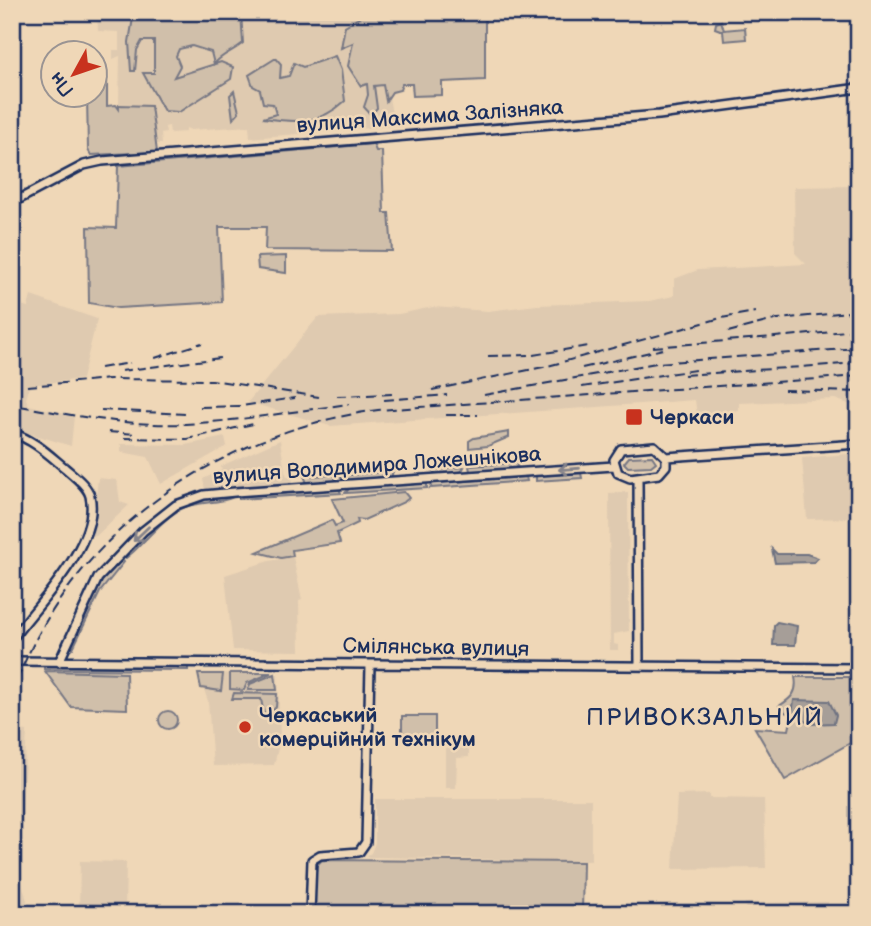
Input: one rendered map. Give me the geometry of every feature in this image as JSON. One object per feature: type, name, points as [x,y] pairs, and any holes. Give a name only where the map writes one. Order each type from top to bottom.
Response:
[{"type":"street","name":"вулиця Максима Залізняка","points":[[12,203],[84,165],[102,161],[659,115],[859,88]]},
{"type":"street","points":[[12,433],[34,442],[74,475],[87,490],[90,507],[83,544],[12,639]]},
{"type":"street","points":[[666,457],[666,466],[659,474],[623,477],[614,466],[616,454],[628,447],[654,446],[666,457],[859,444]]},
{"type":"street","name":"вулиця Володимира Ложешнікова","points":[[59,662],[98,578],[143,531],[169,509],[186,500],[235,492],[614,466]]},
{"type":"street","points":[[638,477],[639,666]]},
{"type":"street","name":"Смілянська вулиця","points":[[12,661],[859,668]]},
{"type":"street","points":[[310,914],[312,860],[320,855],[359,852],[366,842],[370,664]]},
{"type":"shaded area","points":[[97,12],[486,12],[486,80],[402,84],[400,90],[392,92],[389,97],[394,126],[250,138],[249,126],[191,130],[186,128],[186,132],[170,133],[169,126],[165,127],[166,133],[161,134],[162,144],[156,144],[151,106],[119,105],[120,56],[113,59],[113,50],[119,50],[119,32],[98,31]]},
{"type":"shaded area","points":[[124,12],[241,12],[243,43],[214,64],[211,52],[192,46],[179,49],[176,56],[180,66],[174,77],[221,62],[233,67],[231,79],[179,112],[164,111],[143,73],[154,73],[154,41],[142,41],[137,50],[135,71],[131,71],[129,42],[133,18]]},
{"type":"shaded area","points":[[369,12],[485,12],[485,80],[442,82],[442,95],[413,96],[412,84],[402,84],[400,90],[392,92],[386,101],[383,85],[374,86],[377,108],[371,115],[364,107],[368,95],[367,84],[361,86],[348,66],[353,43],[341,48],[345,26]]},
{"type":"shaded area","points":[[721,21],[724,30],[745,28],[746,39],[724,41],[723,31],[715,28],[716,23]]},
{"type":"shaded area","points":[[335,56],[341,70],[345,101],[317,118],[286,121],[263,118],[276,114],[273,104],[263,103],[260,90],[253,86],[249,75],[276,58],[281,64],[280,78],[289,76],[294,63],[303,67]]},
{"type":"shaded area","points":[[234,91],[239,112],[233,119],[230,95]]},
{"type":"shaded area","points":[[151,106],[157,152],[91,155],[88,150],[87,108]]},
{"type":"shaded area","points":[[373,144],[376,151],[382,151],[384,213],[389,213],[392,251],[265,250],[266,227],[219,227],[222,302],[118,308],[89,303],[88,227],[116,228],[118,166]]},
{"type":"shaded area","points":[[859,186],[859,408],[835,399],[739,403],[739,410],[697,415],[695,400],[330,426],[248,402],[318,317],[399,314],[433,307],[488,311],[537,305],[649,301],[674,296],[674,279],[698,270],[806,264],[795,253],[794,187]]},
{"type":"shaded area","points":[[286,256],[286,273],[258,269],[257,257]]},
{"type":"shaded area","points":[[31,296],[97,319],[82,379],[30,385],[26,399],[29,405],[74,416],[71,446],[12,428],[12,302],[28,307]]},
{"type":"shaded area","points":[[509,432],[509,437],[488,446],[469,448],[469,441],[474,438]]},
{"type":"shaded area","points":[[225,437],[227,446],[161,484],[148,457],[121,452],[121,444],[185,445]]},
{"type":"shaded area","points":[[280,440],[285,472],[287,476],[293,476],[293,483],[205,490],[203,479],[222,470],[221,466]]},
{"type":"shaded area","points":[[859,453],[859,518],[807,519],[802,458]]},
{"type":"shaded area","points":[[652,456],[656,462],[651,466],[628,467],[624,463],[629,457]]},
{"type":"shaded area","points":[[520,463],[513,470],[475,472],[470,471],[469,466]]},
{"type":"shaded area","points":[[464,467],[461,473],[438,475],[433,471],[433,469]]},
{"type":"shaded area","points":[[393,471],[391,478],[344,481],[340,476]]},
{"type":"shaded area","points":[[581,473],[582,478],[536,481],[536,476]]},
{"type":"shaded area","points":[[336,475],[335,481],[307,483],[304,476]]},
{"type":"shaded area","points":[[526,477],[527,481],[430,488],[433,483]]},
{"type":"shaded area","points":[[98,478],[117,480],[120,502],[129,505],[96,536],[92,535]]},
{"type":"shaded area","points":[[427,483],[427,488],[345,493],[350,488]]},
{"type":"shaded area","points":[[339,489],[341,493],[239,499],[239,495]]},
{"type":"shaded area","points":[[404,492],[409,498],[404,502],[364,520],[357,519],[358,523],[337,533],[340,543],[292,550],[293,556],[281,558],[257,552],[332,520],[335,526],[343,523],[332,499]]},
{"type":"shaded area","points":[[628,492],[629,631],[614,634],[614,644],[618,645],[618,650],[610,650],[609,493]]},
{"type":"shaded area","points":[[233,497],[185,507],[164,521],[126,558],[123,555],[172,513],[186,506],[201,500]]},
{"type":"shaded area","points":[[772,549],[777,554],[807,554],[818,558],[814,562],[775,563]]},
{"type":"shaded area","points":[[293,557],[302,600],[299,601],[300,651],[233,650],[225,575],[269,561]]},
{"type":"shaded area","points":[[120,558],[124,562],[100,592],[73,648],[69,648],[94,590]]},
{"type":"shaded area","points":[[777,622],[797,626],[795,645],[773,645],[774,625]]},
{"type":"shaded area","points":[[44,666],[188,667],[188,670],[44,669]]},
{"type":"shaded area","points":[[45,671],[126,673],[127,709],[71,707]]},
{"type":"shaded area","name":"Черкаський комерційний технікум","points":[[198,673],[278,674],[280,740],[274,765],[213,766],[208,701]]},
{"type":"shaded area","points":[[230,673],[271,673],[247,683],[244,690],[230,689]]},
{"type":"shaded area","points":[[198,674],[223,674],[221,691],[201,688]]},
{"type":"shaded area","points":[[275,674],[277,690],[248,690],[250,684]]},
{"type":"shaded area","points":[[795,677],[859,677],[859,738],[785,780],[755,728],[789,730],[792,715],[780,710],[779,706],[793,694],[796,687]]},
{"type":"shaded area","points":[[234,693],[277,694],[276,707],[270,714],[264,715],[261,699],[232,699]]},
{"type":"shaded area","points":[[794,700],[829,701],[836,715],[834,723],[810,724],[792,714]]},
{"type":"shaded area","points":[[164,711],[172,711],[177,720],[175,727],[164,729],[159,724],[159,716]]},
{"type":"shaded area","points":[[402,716],[435,716],[435,737],[402,737]]},
{"type":"shaded area","points":[[12,729],[27,731],[18,870],[28,904],[45,909],[79,912],[80,861],[126,862],[125,912],[12,914]]},
{"type":"shaded area","points":[[445,748],[469,748],[469,757],[457,758],[456,788],[445,788]]},
{"type":"shaded area","points":[[709,794],[709,798],[764,799],[766,868],[673,869],[677,795]]},
{"type":"shaded area","points":[[375,799],[591,799],[591,861],[365,857],[371,853],[375,843]]},
{"type":"shaded area","points":[[322,860],[583,862],[582,914],[315,914],[315,867]]},
{"type":"shaded area","points":[[828,902],[828,914],[746,914],[745,903]]},
{"type":"railway","points":[[728,332],[778,319],[859,311]]},
{"type":"railway","points":[[432,390],[548,366],[721,318],[755,312]]},
{"type":"railway","points":[[653,347],[859,330]]},
{"type":"railway","points":[[155,358],[202,343]]},
{"type":"railway","points":[[488,356],[533,355],[588,346]]},
{"type":"railway","points":[[484,395],[656,363],[859,348]]},
{"type":"railway","points":[[582,368],[663,349]]},
{"type":"railway","points":[[121,371],[220,358]]},
{"type":"railway","points":[[100,368],[130,363]]},
{"type":"railway","points":[[684,375],[859,363]]},
{"type":"railway","points":[[582,387],[695,370]]},
{"type":"railway","points":[[12,694],[37,637],[70,586],[109,541],[155,501],[206,468],[260,441],[318,422],[378,410],[859,376]]},
{"type":"railway","points":[[27,386],[110,379],[212,380],[319,397]]},
{"type":"railway","points":[[784,390],[859,392]]},
{"type":"railway","points":[[337,396],[393,394]]},
{"type":"railway","points":[[384,400],[447,395]]},
{"type":"railway","points":[[200,407],[242,406],[295,398]]},
{"type":"railway","points":[[20,406],[102,419],[185,424],[349,404]]},
{"type":"railway","points":[[101,410],[185,414]]},
{"type":"railway","points":[[446,415],[478,415]]},
{"type":"railway","points":[[124,438],[187,439],[253,424]]},
{"type":"railway","points":[[108,432],[135,434]]},
{"type":"place","name":"Черкаси","points":[[634,417]]},
{"type":"place","name":"Черкаський комерційний технікум","points":[[245,727]]},
{"type":"district","name":"ПРИВОКЗАЛЬНИЙ","points":[[705,717]]}]
